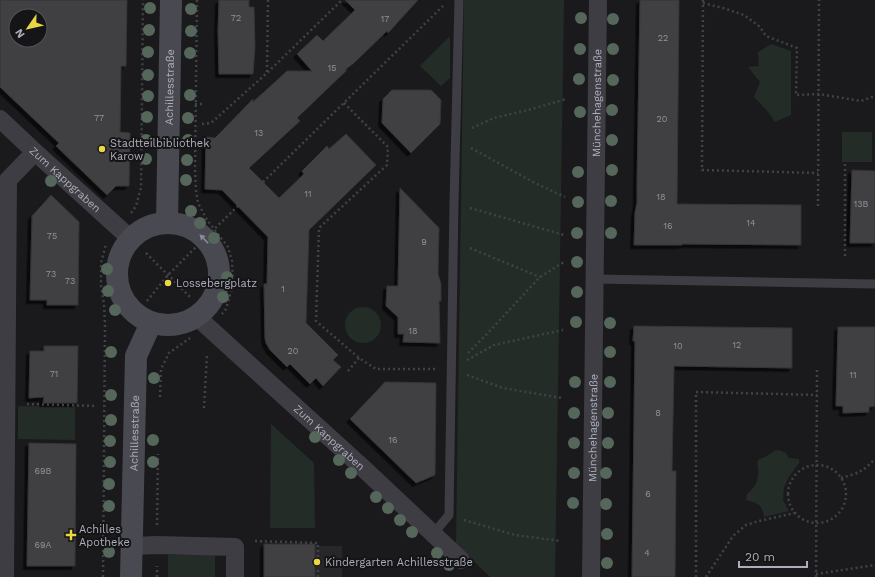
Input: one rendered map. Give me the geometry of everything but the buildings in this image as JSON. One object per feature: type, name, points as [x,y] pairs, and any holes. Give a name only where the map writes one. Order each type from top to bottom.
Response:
[{"type":"street","name":"Achillesstraße","points":[[167,222],[170,0]]},
{"type":"street","name":"Münchehagenstraße","points":[[591,577],[598,0]]},
{"type":"street","name":"Zum Kappgraben","points":[[0,119],[125,234]]},
{"type":"street","points":[[5,577],[8,180],[35,152]]},
{"type":"street","points":[[167,222],[209,233],[219,270],[218,288],[202,322],[167,326],[144,319],[123,300],[116,278],[119,256],[125,234],[148,226],[167,222]]},
{"type":"street","name":"Achillesstraße","points":[[131,577],[136,356],[144,319]]},
{"type":"street","name":"Zum Kappgraben","points":[[202,322],[461,560]]},
{"type":"street","points":[[132,546],[157,545],[235,547],[235,577]]},
{"type":"lane","points":[[433,534],[449,515],[453,242],[459,0]]},
{"type":"lane","points":[[595,279],[875,284]]},
{"type":"path","points":[[125,234],[141,188],[143,0]]},
{"type":"path","points":[[160,398],[161,369],[169,353],[202,322],[217,320],[226,309],[233,285],[232,261],[228,246],[209,233],[207,220],[198,203],[196,191],[197,0]]},
{"type":"path","points":[[267,73],[268,0]]},
{"type":"path","points":[[202,124],[211,123],[267,73],[342,0]]},
{"type":"path","points":[[818,206],[819,0]]},
{"type":"path","points":[[818,173],[702,170],[703,1],[744,15],[760,27],[766,36],[797,48],[796,95],[819,94],[861,101],[875,96]]},
{"type":"path","points":[[263,182],[444,5]]},
{"type":"path","points":[[456,138],[494,118],[566,99]]},
{"type":"path","points":[[344,103],[388,147],[388,165],[319,228],[316,321],[359,358],[376,369],[451,368],[503,388],[562,398]]},
{"type":"path","points":[[456,138],[533,182],[565,197]]},
{"type":"path","points":[[845,164],[845,256]]},
{"type":"path","points":[[454,203],[564,234]]},
{"type":"path","points":[[144,319],[148,300],[168,275],[238,206]]},
{"type":"path","points":[[125,234],[191,298],[202,322]]},
{"type":"path","points":[[103,577],[105,324],[101,286],[101,263],[107,238],[125,234]]},
{"type":"path","points":[[453,242],[540,276]]},
{"type":"path","points":[[451,368],[485,336],[540,276],[564,262]]},
{"type":"path","points":[[451,368],[494,345],[563,330]]},
{"type":"path","points":[[204,408],[208,350]]},
{"type":"path","points":[[348,371],[359,358]]},
{"type":"path","points":[[817,367],[816,576],[875,565]]},
{"type":"path","points":[[696,577],[696,392],[817,395]]},
{"type":"path","points":[[27,404],[97,406]]},
{"type":"path","points":[[157,577],[158,448]]},
{"type":"path","points":[[841,478],[859,473],[875,459]]},
{"type":"path","points":[[816,465],[827,467],[836,472],[841,478],[845,489],[846,499],[842,510],[836,516],[829,521],[816,523],[807,522],[795,513],[789,502],[788,493],[792,478],[800,471],[816,465]]},
{"type":"path","points":[[706,577],[733,536],[746,525],[795,513]]},
{"type":"path","points":[[449,515],[515,535],[561,541]]},
{"type":"path","points":[[250,541],[318,543],[318,577]]},
{"type":"shaded area","points":[[464,0],[564,0],[555,577],[490,577],[456,544]]},
{"type":"shaded area","points":[[450,36],[450,78],[441,86],[420,66]]},
{"type":"shaded area","points":[[771,44],[791,51],[791,115],[775,122],[754,97],[760,82],[748,67],[759,66],[758,52]]},
{"type":"shaded area","points":[[842,132],[872,132],[872,162],[842,162]]},
{"type":"shaded area","points":[[363,307],[373,310],[378,315],[381,325],[378,335],[373,340],[363,343],[353,340],[348,335],[345,325],[348,315],[353,310]]},
{"type":"shaded area","points":[[18,406],[75,407],[75,440],[18,439]]},
{"type":"shaded area","points":[[271,424],[314,463],[315,528],[270,528]]},
{"type":"shaded area","points":[[779,450],[786,453],[789,458],[799,459],[799,463],[788,478],[784,488],[783,500],[789,511],[764,517],[762,509],[759,505],[746,500],[747,494],[756,484],[758,476],[757,462],[759,459]]},
{"type":"shaded area","name":"Kindergarten Achillesstraße","points":[[292,546],[342,546],[342,577],[292,577]]},
{"type":"shaded area","points":[[215,554],[215,577],[168,577],[168,555]]},
{"type":"place","name":"Stadtteilbibliothek Karow","points":[[102,149]]},
{"type":"place","name":"Lossebergplatz","points":[[168,283]]},
{"type":"place","name":"Achilles Apotheke","points":[[71,535]]},
{"type":"place","name":"Kindergarten Achillesstraße","points":[[317,562]]}]
